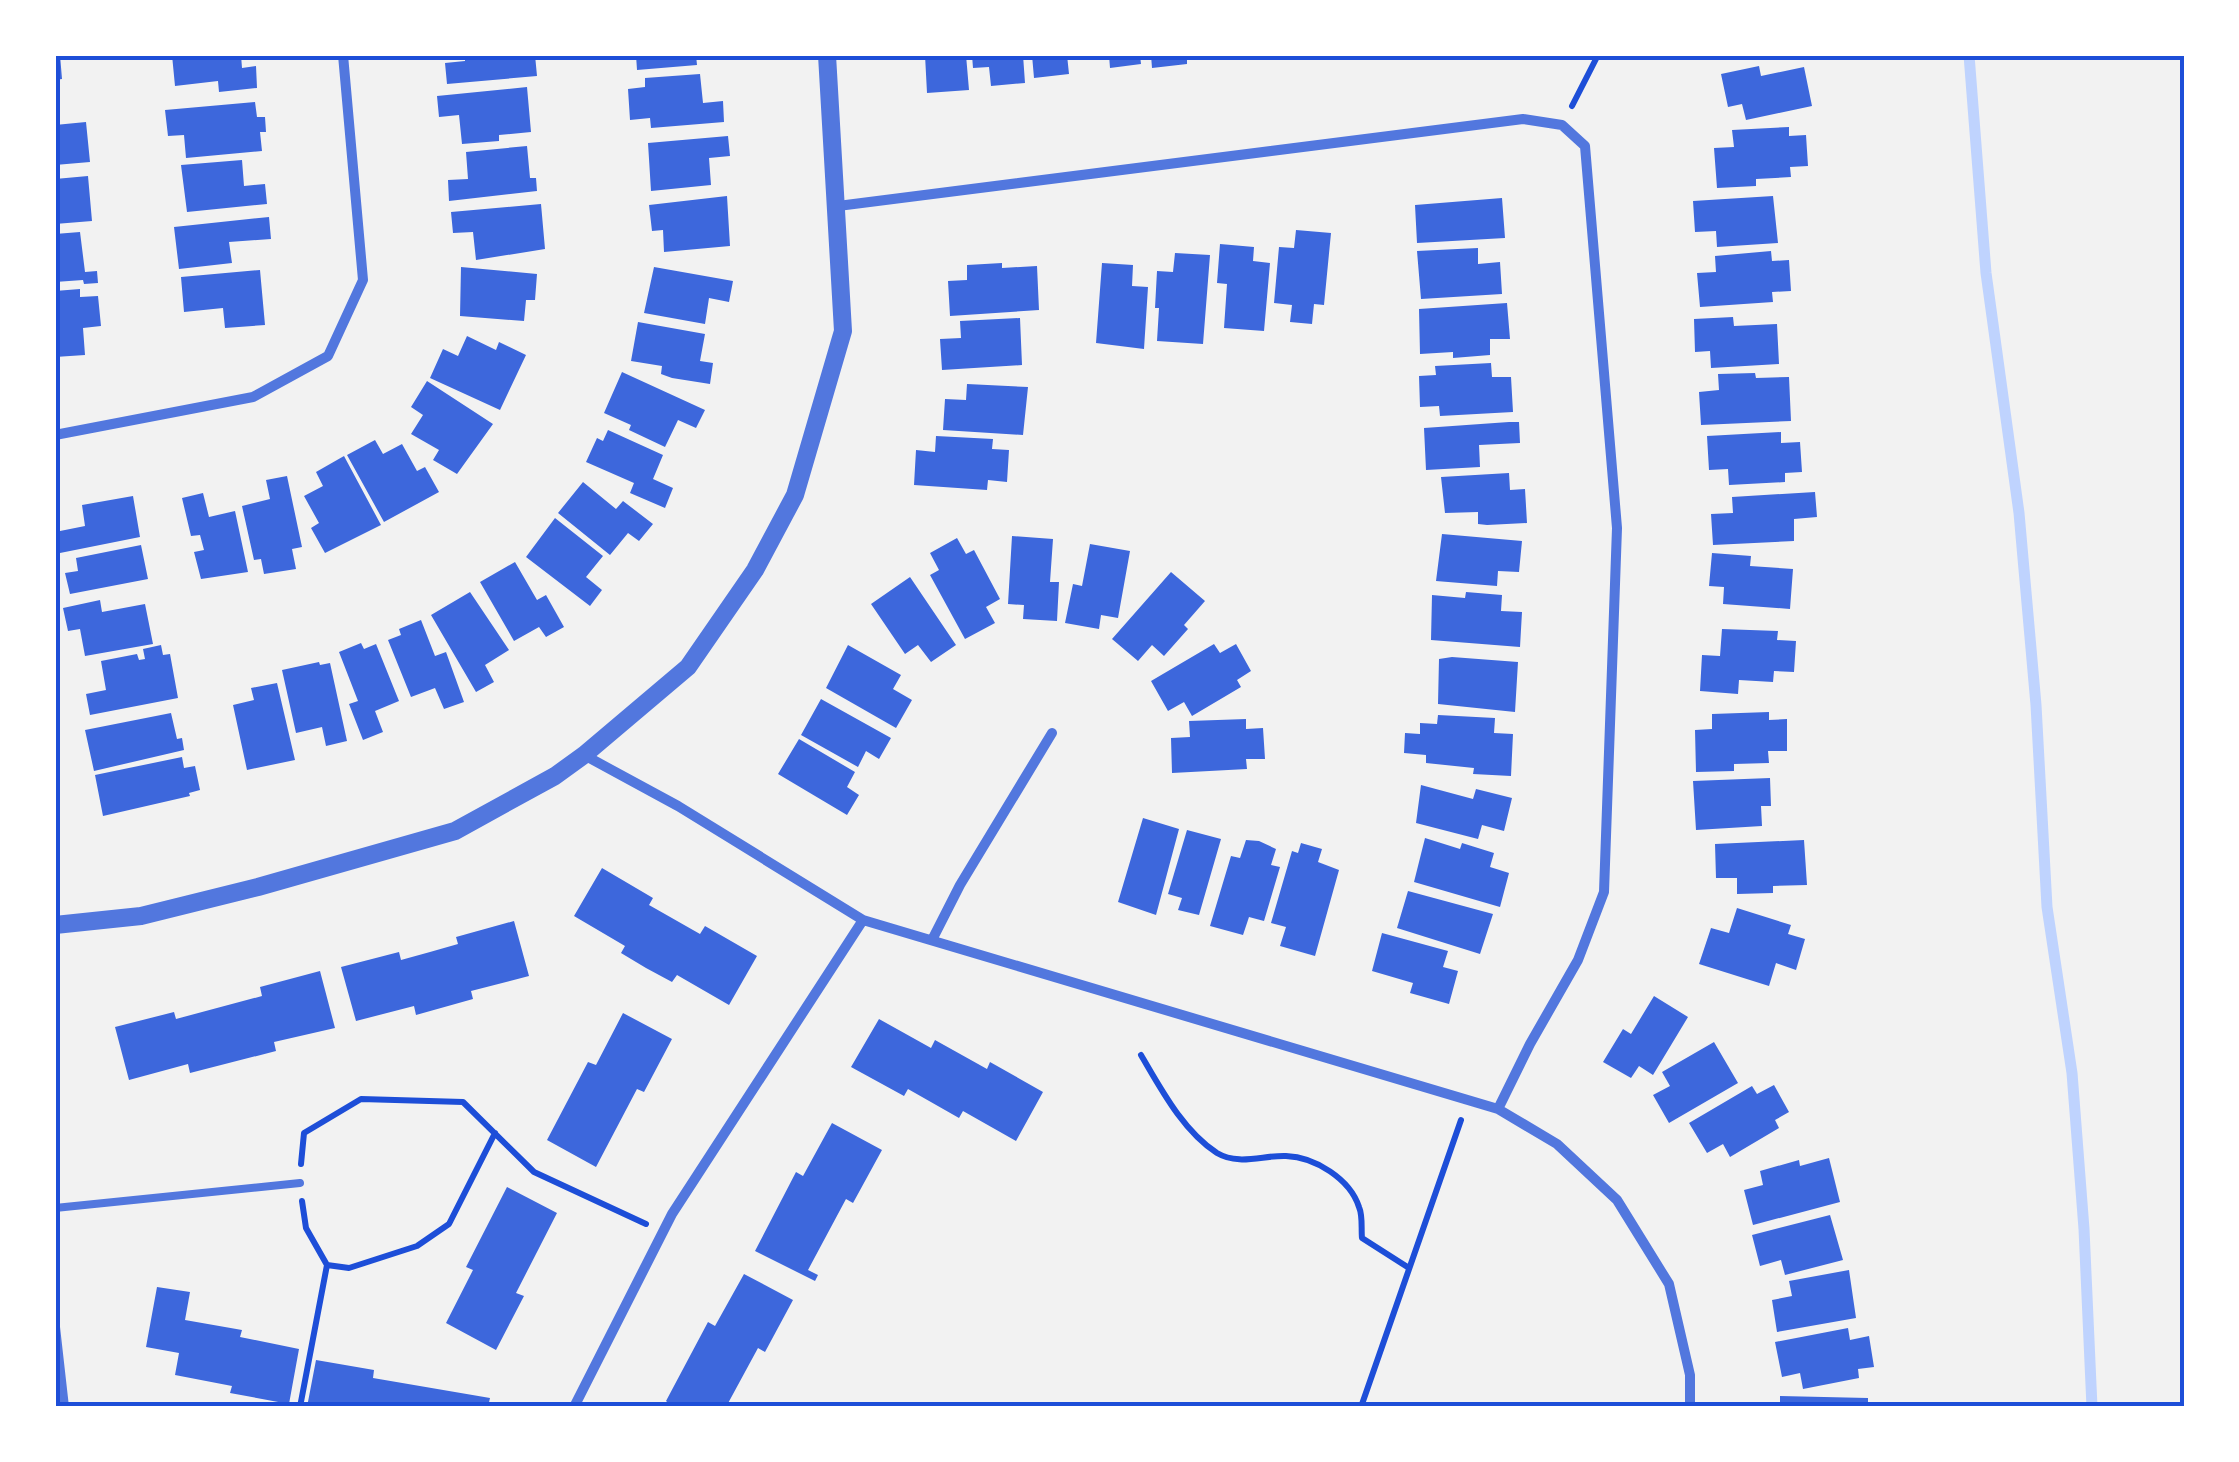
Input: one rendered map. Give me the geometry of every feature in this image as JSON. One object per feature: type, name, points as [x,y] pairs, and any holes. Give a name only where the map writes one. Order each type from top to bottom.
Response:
[{"type":"street","points":[[55,435],[253,397],[328,356],[363,280],[343,55]]},
{"type":"street","points":[[55,925],[141,916],[455,830],[555,776],[688,668],[755,570],[794,495],[843,332],[827,55]]},
{"type":"street","points":[[838,206],[1524,119],[1562,125],[1586,146],[1617,528],[1604,892],[1578,960],[1498,1109]]},
{"type":"street","points":[[932,940],[960,885],[1052,734]]},
{"type":"street","points":[[584,755],[678,806],[864,920],[1498,1109],[1557,1144],[1617,1200],[1669,1284],[1690,1375],[1690,1407]]},
{"type":"street","points":[[574,1407],[663,1232],[864,920]]},
{"type":"street","points":[[55,1327],[64,1407]]},
{"type":"lane","points":[[55,1208],[300,1183]]},
{"type":"path","points":[[1562,125],[1598,55]]},
{"type":"path","points":[[1141,1055],[1182,1119],[1220,1154],[1242,1160],[1287,1156],[1313,1162],[1343,1182],[1352,1194],[1360,1208],[1362,1238],[1409,1268]]},
{"type":"path","points":[[300,1407],[328,1265],[306,1228],[300,1183],[304,1133],[361,1099],[462,1102],[534,1172],[663,1232]]},
{"type":"path","points":[[1360,1407],[1448,1149],[1469,1100]]},
{"type":"path","points":[[328,1265],[349,1268],[417,1246],[450,1224],[495,1133]]},
{"type":"building","points":[[55,55],[60,55],[62,79],[55,80]]},
{"type":"building","points":[[172,55],[241,55],[242,68],[256,66],[257,88],[219,92],[218,81],[175,86]]},
{"type":"building","points":[[465,55],[535,55],[537,76],[447,84],[445,63],[465,61]]},
{"type":"building","points":[[636,55],[696,55],[697,65],[637,70]]},
{"type":"building","points":[[925,55],[966,55],[969,90],[927,93]]},
{"type":"building","points":[[972,55],[1023,55],[1025,83],[991,86],[989,67],[973,68]]},
{"type":"building","points":[[1032,55],[1067,55],[1069,74],[1034,78]]},
{"type":"building","points":[[1109,55],[1140,55],[1141,64],[1110,68]]},
{"type":"building","points":[[1151,55],[1187,55],[1187,64],[1152,68]]},
{"type":"building","points":[[1759,66],[1761,76],[1804,67],[1812,106],[1746,120],[1742,104],[1728,107],[1721,74]]},
{"type":"building","points":[[700,74],[703,103],[723,101],[724,122],[651,128],[650,118],[630,120],[628,89],[645,87],[645,78]]},
{"type":"building","points":[[527,87],[531,132],[499,135],[499,141],[462,144],[459,115],[439,117],[437,96]]},
{"type":"building","points":[[255,102],[257,117],[265,117],[266,132],[260,132],[262,151],[186,158],[184,135],[168,136],[165,110]]},
{"type":"building","points":[[86,122],[90,162],[55,165],[55,125]]},
{"type":"building","points":[[1789,127],[1789,136],[1806,135],[1808,166],[1790,167],[1791,177],[1756,179],[1756,186],[1717,188],[1714,148],[1734,147],[1732,130]]},
{"type":"building","points":[[728,136],[730,156],[709,158],[711,185],[651,191],[648,143]]},
{"type":"building","points":[[527,146],[530,178],[536,178],[537,191],[449,201],[448,180],[468,179],[466,152]]},
{"type":"building","points":[[242,160],[244,186],[265,184],[267,204],[187,212],[181,165]]},
{"type":"building","points":[[88,176],[92,221],[55,224],[55,179]]},
{"type":"building","points":[[727,196],[730,246],[664,252],[663,230],[652,231],[649,205]]},
{"type":"building","points":[[1773,196],[1778,243],[1717,247],[1716,231],[1695,232],[1693,201]]},
{"type":"building","points":[[1502,198],[1505,238],[1417,243],[1415,205]]},
{"type":"building","points":[[541,204],[545,249],[476,260],[473,232],[453,233],[451,212]]},
{"type":"building","points":[[269,217],[271,239],[229,242],[232,263],[179,269],[174,227]]},
{"type":"building","points":[[1296,230],[1331,233],[1324,305],[1314,304],[1312,324],[1290,322],[1292,305],[1274,303],[1279,247],[1294,248]]},
{"type":"building","points":[[80,232],[85,272],[97,271],[98,283],[55,282],[55,234]]},
{"type":"building","points":[[1220,244],[1254,247],[1253,261],[1270,263],[1264,331],[1224,328],[1227,284],[1217,283]]},
{"type":"building","points":[[1478,248],[1478,264],[1500,262],[1502,294],[1421,299],[1417,251]]},
{"type":"building","points":[[1771,251],[1772,261],[1789,260],[1791,291],[1772,292],[1773,302],[1700,307],[1697,273],[1716,272],[1715,256]]},
{"type":"building","points":[[1175,253],[1210,255],[1203,344],[1157,341],[1157,271],[1173,272]]},
{"type":"building","points":[[1002,263],[1002,268],[1037,266],[1039,310],[950,316],[948,281],[967,280],[967,265]]},
{"type":"building","points":[[1102,263],[1133,265],[1132,286],[1148,287],[1144,349],[1096,343]]},
{"type":"building","points":[[461,267],[537,274],[535,300],[526,300],[524,321],[460,316]]},
{"type":"building","points":[[654,267],[733,281],[729,302],[709,298],[705,324],[644,313]]},
{"type":"building","points":[[260,270],[265,325],[225,328],[223,308],[184,312],[181,277]]},
{"type":"building","points":[[80,289],[80,297],[98,296],[101,326],[83,328],[85,355],[55,357],[55,291]]},
{"type":"building","points":[[1507,303],[1510,339],[1490,339],[1490,355],[1453,358],[1453,352],[1420,354],[1419,309]]},
{"type":"building","points":[[1733,317],[1734,326],[1777,324],[1779,364],[1711,368],[1710,351],[1695,352],[1694,319]]},
{"type":"building","points":[[1020,318],[1022,365],[942,370],[940,339],[961,338],[960,321]]},
{"type":"building","points":[[638,322],[705,334],[700,361],[713,363],[710,384],[672,378],[661,374],[662,366],[631,361]]},
{"type":"building","points":[[467,336],[496,350],[499,342],[526,355],[500,410],[430,378],[443,349],[458,356]]},
{"type":"building","points":[[1491,363],[1492,377],[1511,377],[1513,412],[1440,416],[1439,406],[1420,407],[1419,376],[1436,375],[1435,366]]},
{"type":"building","points":[[622,372],[705,410],[696,428],[678,420],[665,447],[604,413]]},
{"type":"building","points":[[1755,373],[1756,378],[1789,377],[1791,421],[1701,425],[1699,392],[1719,390],[1718,374]]},
{"type":"building","points":[[427,381],[493,424],[457,474],[433,460],[439,450],[411,434],[423,415],[411,407]]},
{"type":"building","points":[[967,384],[1028,387],[1023,435],[943,430],[945,399],[966,400]]},
{"type":"building","points":[[1519,422],[1520,443],[1479,445],[1480,467],[1426,470],[1424,428]]},
{"type":"building","points":[[608,430],[663,455],[653,479],[673,488],[665,508],[630,493],[634,483],[586,462],[597,438],[603,441]]},
{"type":"building","points":[[1781,432],[1781,443],[1800,442],[1802,472],[1785,473],[1785,482],[1729,485],[1728,469],[1709,470],[1707,436]]},
{"type":"building","points":[[936,436],[993,439],[992,449],[1009,450],[1007,482],[988,480],[987,490],[914,485],[916,450],[935,452]]},
{"type":"building","points":[[375,440],[383,454],[402,444],[417,471],[425,467],[439,492],[384,522],[347,455]]},
{"type":"building","points":[[344,456],[381,525],[325,553],[311,528],[319,523],[304,496],[323,486],[316,472]]},
{"type":"building","points":[[1509,473],[1510,490],[1525,489],[1527,523],[1478,524],[1478,512],[1445,513],[1441,477]]},
{"type":"building","points":[[287,476],[302,547],[292,549],[296,569],[264,574],[261,559],[254,560],[242,506],[270,499],[266,480]]},
{"type":"building","points":[[583,482],[616,509],[623,501],[653,524],[639,541],[628,533],[610,555],[558,513]]},
{"type":"building","points":[[1815,492],[1817,517],[1794,519],[1794,541],[1713,545],[1711,514],[1733,513],[1732,497]]},
{"type":"building","points":[[203,493],[209,517],[235,511],[248,572],[201,579],[194,552],[204,550],[200,535],[191,536],[182,498]]},
{"type":"building","points":[[133,496],[140,537],[55,554],[55,532],[85,526],[82,505]]},
{"type":"building","points":[[555,518],[603,556],[586,577],[602,590],[590,606],[526,557]]},
{"type":"building","points":[[1442,534],[1522,541],[1519,572],[1498,571],[1497,586],[1436,581]]},
{"type":"building","points":[[1012,536],[1053,539],[1050,582],[1059,582],[1057,621],[1023,619],[1024,605],[1008,604]]},
{"type":"building","points":[[957,538],[966,554],[974,550],[1000,599],[986,607],[995,623],[965,639],[930,575],[939,570],[930,553]]},
{"type":"building","points":[[1090,544],[1130,551],[1118,618],[1101,615],[1099,629],[1065,623],[1073,584],[1082,586]]},
{"type":"building","points":[[141,545],[148,579],[70,594],[65,573],[78,571],[76,558]]},
{"type":"building","points":[[1712,553],[1751,556],[1750,566],[1793,569],[1790,609],[1723,604],[1724,587],[1709,586]]},
{"type":"building","points":[[515,562],[537,600],[546,595],[564,627],[546,637],[539,627],[514,641],[480,582]]},
{"type":"building","points":[[1171,572],[1205,601],[1184,625],[1188,629],[1164,656],[1152,645],[1138,661],[1112,639]]},
{"type":"building","points":[[910,577],[956,645],[931,662],[918,645],[905,654],[871,604]]},
{"type":"building","points":[[470,592],[509,650],[485,665],[494,682],[476,692],[431,615]]},
{"type":"building","points":[[1466,592],[1502,595],[1501,611],[1522,612],[1520,647],[1431,640],[1432,595],[1465,598]]},
{"type":"building","points":[[100,600],[102,612],[145,604],[153,644],[85,656],[80,629],[68,631],[63,608]]},
{"type":"building","points":[[421,620],[435,656],[446,652],[464,702],[444,709],[435,688],[411,697],[388,640],[401,635],[399,629]]},
{"type":"building","points":[[1722,629],[1778,631],[1777,640],[1796,641],[1794,672],[1774,671],[1773,682],[1739,680],[1738,694],[1700,691],[1702,655],[1720,656]]},
{"type":"building","points":[[361,643],[364,649],[376,644],[399,701],[375,711],[383,732],[363,740],[349,704],[358,701],[339,652]]},
{"type":"building","points":[[1214,644],[1220,653],[1236,644],[1251,671],[1237,680],[1241,687],[1192,716],[1184,702],[1168,711],[1151,681]]},
{"type":"building","points":[[161,645],[163,655],[170,654],[178,698],[90,715],[86,694],[106,690],[101,661],[137,654],[139,660],[145,659],[143,649]]},
{"type":"building","points":[[848,645],[901,675],[893,689],[912,700],[896,728],[826,688]]},
{"type":"building","points":[[1439,659],[1518,662],[1515,712],[1438,704]]},
{"type":"building","points":[[330,663],[347,741],[326,746],[322,727],[296,733],[282,670]]},
{"type":"building","points":[[277,683],[295,760],[247,770],[233,705],[254,700],[251,688]]},
{"type":"building","points":[[821,699],[891,738],[879,759],[866,751],[858,767],[801,735]]},
{"type":"building","points":[[1769,712],[1769,720],[1787,719],[1787,751],[1768,751],[1769,763],[1734,764],[1734,771],[1696,772],[1695,730],[1712,729],[1712,714]]},
{"type":"building","points":[[171,713],[184,750],[94,771],[85,730]]},
{"type":"building","points":[[1438,715],[1495,718],[1494,733],[1513,734],[1511,776],[1473,774],[1474,768],[1426,763],[1426,755],[1404,753],[1405,733],[1420,734],[1420,723],[1437,724]]},
{"type":"building","points":[[1246,719],[1246,729],[1263,728],[1265,759],[1246,759],[1247,769],[1172,773],[1171,738],[1190,737],[1189,721]]},
{"type":"building","points":[[799,739],[855,772],[847,787],[859,795],[847,815],[778,774]]},
{"type":"building","points":[[182,757],[184,768],[195,766],[200,790],[189,793],[190,796],[103,816],[95,775]]},
{"type":"building","points":[[1770,778],[1771,806],[1761,806],[1762,826],[1696,830],[1693,781]]},
{"type":"building","points":[[1421,785],[1473,799],[1476,789],[1512,798],[1504,831],[1482,825],[1478,839],[1416,823]]},
{"type":"building","points":[[1143,818],[1179,829],[1156,915],[1118,902]]},
{"type":"building","points":[[1187,830],[1221,839],[1199,915],[1178,910],[1182,898],[1168,894]]},
{"type":"building","points":[[1425,838],[1460,849],[1462,843],[1494,853],[1490,867],[1509,873],[1500,907],[1414,882]]},
{"type":"building","points":[[1246,840],[1276,849],[1271,865],[1280,867],[1264,921],[1249,917],[1243,935],[1210,926],[1231,856],[1240,858]]},
{"type":"building","points":[[1804,840],[1807,885],[1773,886],[1773,893],[1737,894],[1737,878],[1716,878],[1715,844]]},
{"type":"building","points":[[1301,843],[1322,849],[1318,862],[1339,870],[1315,956],[1280,946],[1286,927],[1271,923],[1292,851],[1298,853]]},
{"type":"building","points":[[602,868],[653,898],[649,905],[700,934],[705,926],[757,956],[729,1005],[677,975],[672,982],[646,968],[621,953],[625,946],[574,916]]},
{"type":"building","points":[[1408,891],[1493,914],[1480,954],[1397,928]]},
{"type":"building","points":[[1737,908],[1791,925],[1788,934],[1805,939],[1796,970],[1776,963],[1769,986],[1699,964],[1711,928],[1729,933]]},
{"type":"building","points":[[514,921],[529,976],[471,991],[473,999],[416,1015],[414,1006],[356,1021],[341,967],[399,952],[401,960],[458,944],[456,937]]},
{"type":"building","points":[[1382,933],[1448,951],[1443,967],[1458,971],[1449,1004],[1410,993],[1413,983],[1372,971]]},
{"type":"building","points":[[320,971],[335,1028],[274,1042],[276,1051],[190,1073],[188,1064],[129,1080],[115,1027],[174,1012],[176,1019],[262,996],[260,987]]},
{"type":"building","points":[[1654,996],[1688,1017],[1653,1075],[1639,1066],[1631,1078],[1603,1062],[1623,1029],[1631,1034]]},
{"type":"building","points":[[623,1013],[672,1039],[644,1092],[637,1089],[596,1167],[547,1140],[588,1062],[596,1065]]},
{"type":"building","points":[[879,1019],[931,1048],[935,1040],[987,1069],[990,1062],[1043,1092],[1016,1141],[963,1111],[959,1118],[908,1089],[904,1096],[851,1067]]},
{"type":"building","points":[[1714,1042],[1738,1083],[1669,1123],[1653,1095],[1670,1086],[1662,1072]]},
{"type":"building","points":[[1774,1085],[1789,1112],[1775,1120],[1779,1128],[1730,1157],[1723,1144],[1707,1153],[1689,1123],[1752,1086],[1757,1094]]},
{"type":"building","points":[[832,1123],[882,1150],[853,1203],[846,1199],[808,1270],[818,1275],[815,1281],[755,1251],[796,1172],[803,1176]]},
{"type":"building","points":[[1829,1158],[1840,1202],[1753,1225],[1744,1190],[1763,1185],[1760,1171],[1799,1160],[1800,1166]]},
{"type":"building","points":[[507,1187],[557,1213],[516,1293],[524,1296],[496,1350],[446,1323],[473,1270],[466,1267]]},
{"type":"building","points":[[1830,1215],[1843,1260],[1785,1275],[1781,1260],[1760,1266],[1752,1235]]},
{"type":"building","points":[[1849,1270],[1856,1318],[1777,1332],[1772,1300],[1792,1296],[1789,1281]]},
{"type":"building","points":[[744,1274],[793,1300],[765,1352],[758,1348],[726,1407],[673,1407],[666,1401],[708,1322],[715,1326]]},
{"type":"building","points":[[157,1287],[190,1292],[185,1320],[242,1330],[240,1337],[299,1349],[289,1404],[230,1393],[232,1386],[175,1375],[179,1353],[146,1347]]},
{"type":"building","points":[[1848,1328],[1850,1340],[1869,1336],[1874,1367],[1858,1369],[1859,1378],[1803,1389],[1800,1373],[1782,1377],[1775,1342]]},
{"type":"building","points":[[316,1360],[374,1370],[373,1378],[490,1398],[488,1407],[307,1407]]},
{"type":"building","points":[[1780,1396],[1868,1398],[1868,1407],[1780,1407]]},
{"type":"waterway","points":[[1969,55],[1986,273],[2019,513],[2036,705],[2047,907],[2072,1073],[2092,1407]]}]
